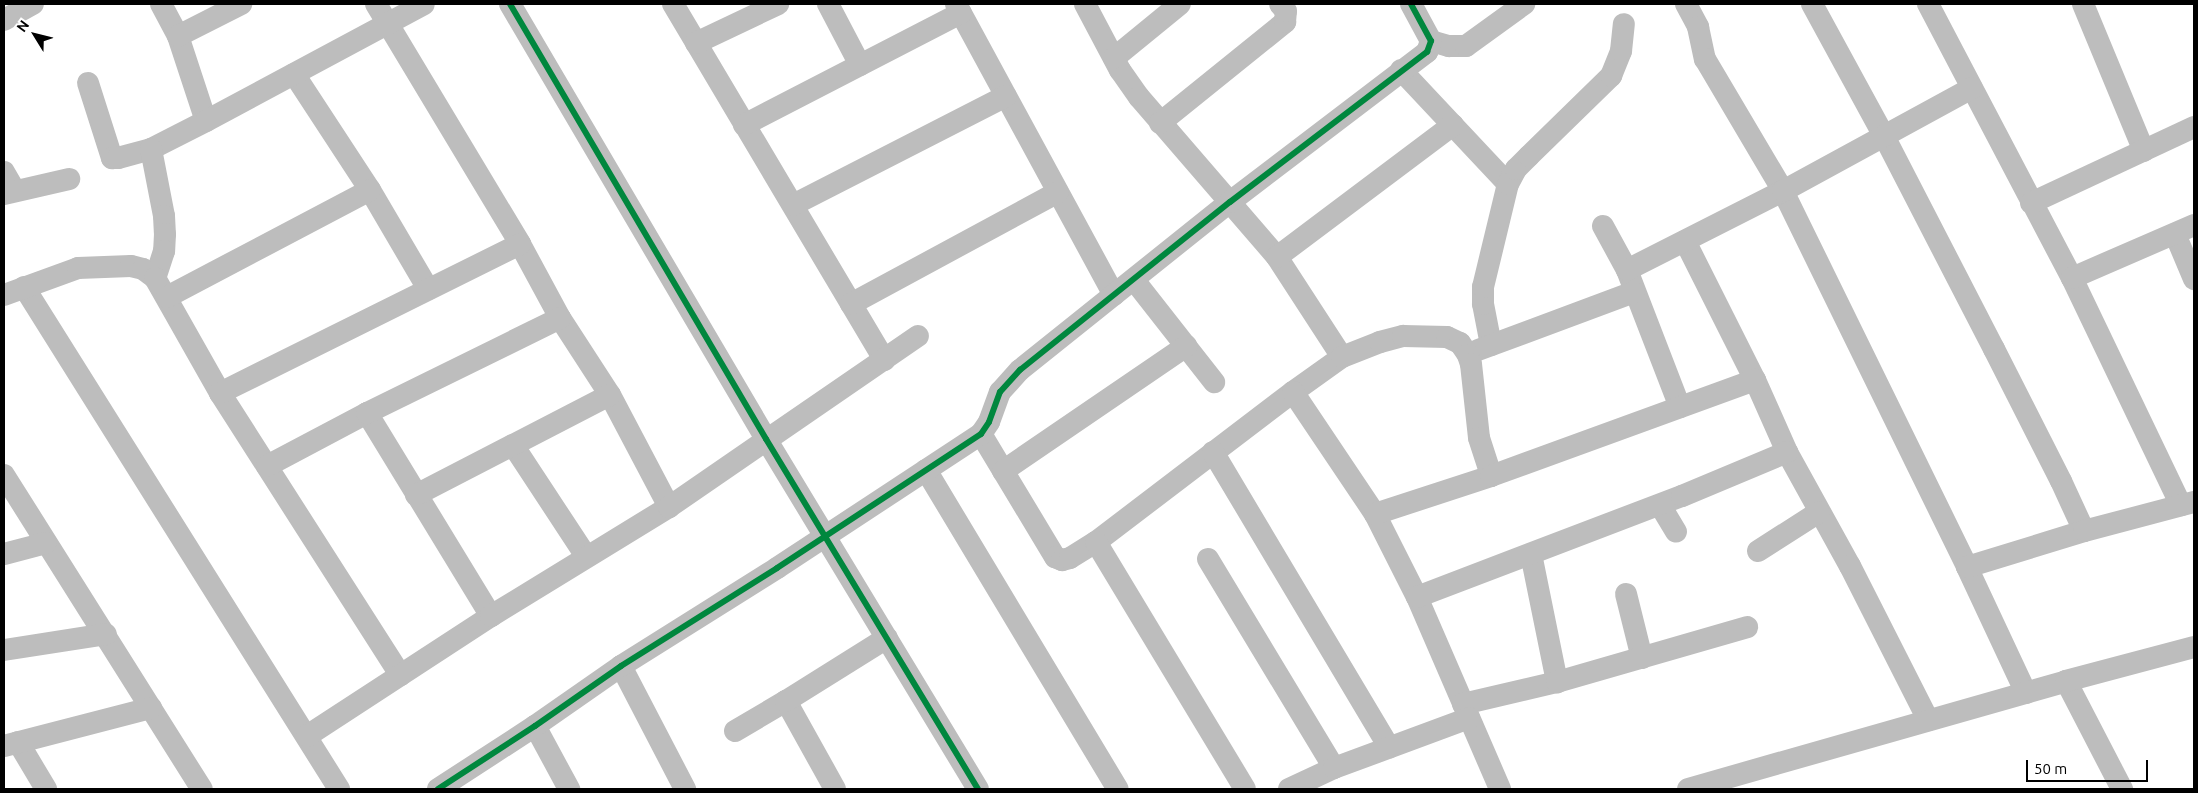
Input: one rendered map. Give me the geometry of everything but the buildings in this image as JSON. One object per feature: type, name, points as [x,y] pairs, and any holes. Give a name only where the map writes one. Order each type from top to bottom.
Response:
[{"type":"street","points":[[4,20],[33,4]]},
{"type":"street","points":[[161,4],[178,36],[206,121]]},
{"type":"street","points":[[178,36],[241,4]]},
{"type":"street","points":[[376,4],[520,244],[560,318],[610,395],[669,507]]},
{"type":"street","points":[[88,82],[112,158],[118,158],[151,149],[424,4]]},
{"type":"street","points":[[510,4],[766,439],[978,789]]},
{"type":"street","points":[[673,4],[884,360]]},
{"type":"street","points":[[696,43],[778,4]]},
{"type":"street","points":[[828,4],[860,65]]},
{"type":"street","points":[[1085,4],[1114,58],[1139,97],[1160,124],[1277,257],[1342,358]]},
{"type":"street","points":[[1114,58],[1180,4]]},
{"type":"street","points":[[1160,124],[1285,22],[1286,11],[1280,4]]},
{"type":"street","points":[[1411,4],[1431,40],[1449,46],[1466,46],[1524,4]]},
{"type":"street","points":[[1686,4],[1698,27],[1706,59],[1783,191],[1967,567],[2026,693]]},
{"type":"street","points":[[1812,4],[1884,136],[2061,481],[2084,531]]},
{"type":"street","points":[[1928,4],[2188,503],[2084,531],[1967,567]]},
{"type":"street","points":[[2083,4],[2144,151]]},
{"type":"street","points":[[744,125],[860,65],[958,8],[1114,295]]},
{"type":"street","points":[[1491,345],[1483,304],[1483,287],[1508,184],[1516,169],[1611,76],[1621,52],[1624,24]]},
{"type":"street","points":[[447,786],[621,666],[825,537],[980,434],[989,422],[1000,392],[1008,381],[1230,202],[1427,52],[1431,40]]},
{"type":"street","points":[[1401,70],[1508,184]]},
{"type":"street","points":[[294,74],[370,190],[428,289]]},
{"type":"street","points":[[1627,270],[1783,191],[1972,88]]},
{"type":"street","points":[[793,205],[1006,96]]},
{"type":"street","points":[[1277,257],[1453,125]]},
{"type":"street","points":[[2032,203],[2194,127]]},
{"type":"street","points":[[151,149],[164,216],[164,251],[155,278]]},
{"type":"street","points":[[7,186],[69,179]]},
{"type":"street","points":[[167,297],[370,190]]},
{"type":"street","points":[[852,304],[1058,192]]},
{"type":"street","points":[[1603,226],[1627,270],[1680,407]]},
{"type":"street","points":[[2072,278],[2184,229],[2194,279]]},
{"type":"street","points":[[1685,241],[1755,380],[1787,452],[1928,720]]},
{"type":"street","points":[[220,393],[520,244]]},
{"type":"street","points":[[339,789],[307,736],[14,291],[78,268],[132,266],[143,269],[155,278],[220,393],[400,675]]},
{"type":"street","points":[[1134,280],[1214,382]]},
{"type":"street","points":[[1468,354],[1634,292]]},
{"type":"street","points":[[267,466],[367,413],[560,318]]},
{"type":"street","points":[[307,736],[491,616],[586,556],[669,507],[918,336]]},
{"type":"street","points":[[980,434],[1055,557],[1062,560],[1070,558],[1096,542],[1293,392],[1342,358],[1380,342],[1403,336],[1447,337],[1460,343],[1468,354],[1471,364],[1479,438],[1491,476]]},
{"type":"street","points":[[1003,471],[1186,346]]},
{"type":"street","points":[[1375,514],[1491,476],[1755,380]]},
{"type":"street","points":[[1293,392],[1375,514],[1417,597],[1500,789]]},
{"type":"street","points":[[416,495],[610,395]]},
{"type":"street","points":[[367,413],[491,616]]},
{"type":"street","points":[[513,445],[586,556]]},
{"type":"street","points":[[1213,452],[1389,747]]},
{"type":"street","points":[[1417,597],[1660,505],[1787,452]]},
{"type":"street","points":[[926,470],[1118,789]]},
{"type":"street","points":[[4,475],[202,789]]},
{"type":"street","points":[[1660,505],[1676,532]]},
{"type":"street","points":[[1758,551],[1819,512]]},
{"type":"street","points":[[1096,542],[1245,789]]},
{"type":"street","points":[[4,554],[46,543]]},
{"type":"street","points":[[1531,554],[1557,682]]},
{"type":"street","points":[[1208,559],[1334,768]]},
{"type":"street","points":[[1626,594],[1642,658]]},
{"type":"street","points":[[1289,789],[1334,768],[1389,747],[1466,711],[1557,682],[1747,627]]},
{"type":"street","points":[[4,650],[106,634]]},
{"type":"street","points":[[735,731],[786,702],[887,638]]},
{"type":"street","points":[[1688,789],[2066,681],[2194,647]]},
{"type":"street","points":[[621,666],[686,789]]},
{"type":"street","points":[[2066,681],[2122,789]]},
{"type":"street","points":[[786,702],[831,788]]},
{"type":"street","points":[[46,789],[11,744],[151,708]]},
{"type":"street","points":[[535,726],[569,789]]},
{"type":"cycle path","points":[[510,4],[766,439],[978,789]]},
{"type":"cycle path","points":[[438,789],[535,726],[621,666],[777,568],[981,434],[989,422],[1000,392],[1020,370],[1230,202],[1427,52],[1431,41],[1411,4]]}]
